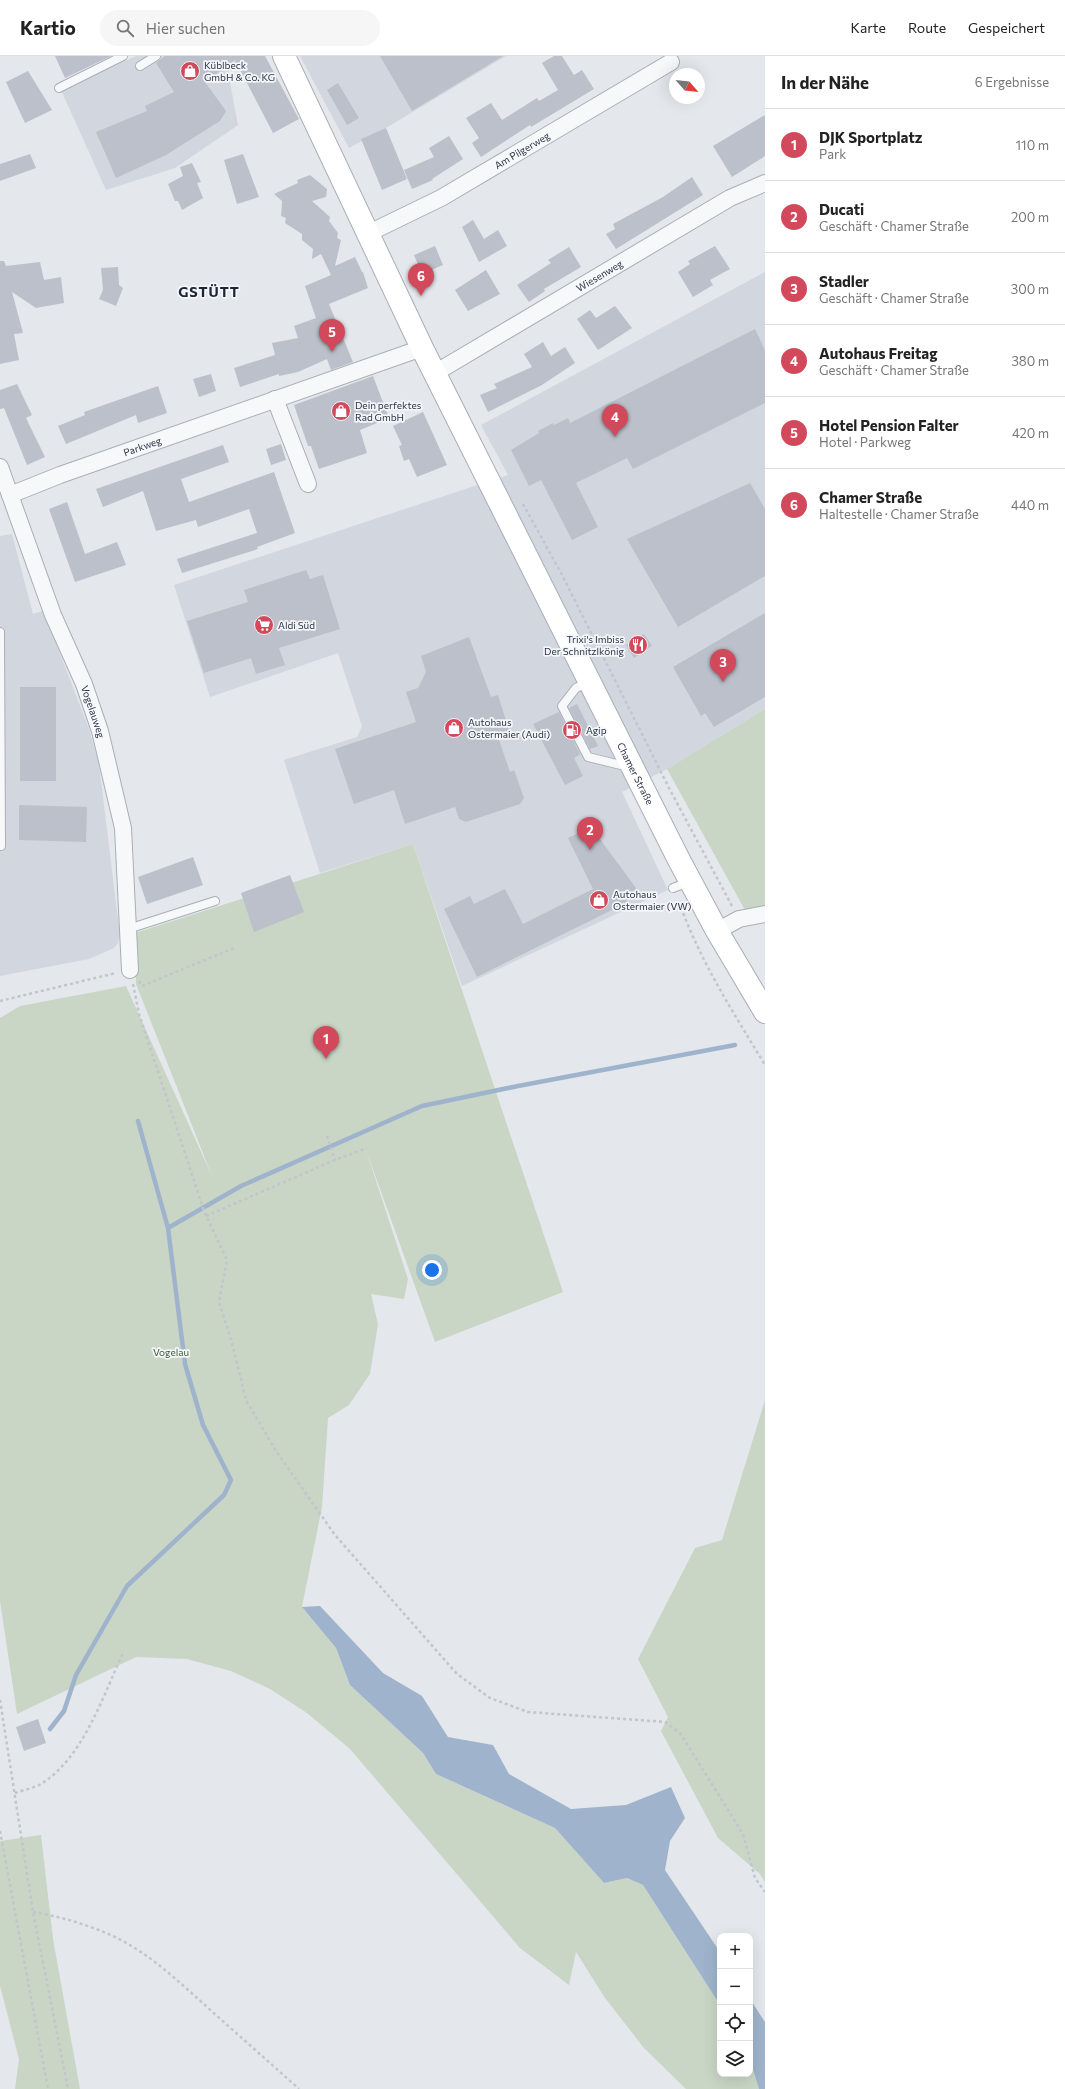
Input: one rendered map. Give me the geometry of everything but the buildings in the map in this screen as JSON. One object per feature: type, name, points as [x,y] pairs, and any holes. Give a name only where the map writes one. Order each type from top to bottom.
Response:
[{"type":"main road","name":"Chamer Straße","points":[[284,56],[369,233],[422,348],[632,767],[682,885],[717,931],[765,1012]]},
{"type":"street","name":"Am Pilgerweg","points":[[369,233],[441,198],[671,62]]},
{"type":"street","name":"Wiesenweg","points":[[435,372],[730,198],[765,183]]},
{"type":"street","name":"Parkweg","points":[[5,498],[60,475],[422,348]]},
{"type":"street","points":[[274,400],[308,484]]},
{"type":"street","name":"Vogelauweg","points":[[0,467],[5,498],[53,616],[84,684],[100,731],[123,828],[130,970]]},
{"type":"street","points":[[717,931],[739,919],[765,914]]},
{"type":"lane","points":[[59,88],[123,56]]},
{"type":"lane","points":[[140,66],[156,56]]},
{"type":"lane","points":[[0,632],[1,846]]},
{"type":"lane","points":[[590,682],[576,688],[562,706],[588,757],[618,766],[632,767]]},
{"type":"lane","points":[[128,929],[215,901]]},
{"type":"path","points":[[656,762],[668,788],[739,919]]},
{"type":"path","points":[[130,970],[142,986],[234,948]]},
{"type":"path","points":[[0,1002],[130,970]]},
{"type":"path","points":[[130,970],[139,1014],[200,1200],[226,1260],[220,1302],[246,1400],[276,1451],[335,1535],[457,1674],[490,1698],[528,1712],[665,1722],[680,1733],[743,1834],[755,1878],[765,1892]]},
{"type":"path","points":[[723,997],[765,1065]]},
{"type":"path","points":[[327,1136],[335,1160]]},
{"type":"path","points":[[206,1216],[335,1160],[367,1148]]},
{"type":"path","points":[[15,1793],[40,1784],[60,1769],[78,1748],[123,1653]]},
{"type":"path","points":[[0,1700],[33,1912],[68,2089]]},
{"type":"path","points":[[0,1831],[48,2089]]},
{"type":"path","points":[[33,1912],[61,1917],[91,1927],[117,1938],[142,1953],[169,1974],[299,2089]]},
{"type":"shaded area","points":[[136,56],[247,56],[239,61],[228,72],[238,125],[175,168],[106,190],[61,90]]},
{"type":"shaded area","points":[[300,56],[506,56],[386,128],[349,148]]},
{"type":"shaded area","points":[[765,272],[765,709],[667,769],[622,792],[668,890],[462,986],[413,844],[320,873],[284,760],[357,737],[362,726],[338,653],[210,697],[174,585],[508,475],[481,425]]},
{"type":"shaded area","points":[[12,534],[33,614],[42,611],[47,620],[89,729],[99,764],[120,936],[118,943],[114,948],[89,959],[0,976],[0,536]]},
{"type":"green space","points":[[765,709],[765,909],[745,910],[667,769]]},
{"type":"green space","name":"Vogelau","points":[[413,844],[563,1292],[435,1342],[366,1150],[408,1279],[404,1299],[371,1294],[378,1324],[370,1374],[349,1405],[328,1418],[322,1507],[302,1607],[336,1648],[350,1685],[423,1753],[436,1774],[555,1828],[604,1883],[627,1878],[643,1885],[717,2000],[717,2077],[753,2077],[753,2070],[759,2089],[686,2089],[644,2048],[605,1998],[576,1952],[569,1985],[520,1948],[350,1749],[307,1713],[270,1689],[231,1671],[187,1659],[136,1657],[17,1714],[0,1601],[0,1018],[20,1006],[126,986],[212,1176],[136,984],[135,933]]},
{"type":"green space","points":[[765,1400],[765,1882],[760,1874],[718,1838],[661,1731],[668,1717],[638,1659],[695,1548],[722,1540]]},
{"type":"green space","points":[[41,1835],[53,1939],[80,2089],[15,2089],[19,2059],[0,1986],[0,1841]]},
{"type":"water","points":[[320,1606],[383,1673],[422,1696],[448,1737],[493,1745],[509,1774],[571,1809],[626,1805],[671,1787],[685,1818],[670,1841],[665,1870],[717,1948],[717,2000],[643,1885],[627,1878],[604,1883],[555,1828],[436,1774],[423,1753],[350,1685],[336,1648],[302,1607]]},
{"type":"water","points":[[753,2004],[765,2022],[765,2089],[759,2089],[753,2070]]},
{"type":"waterway","points":[[168,1228],[241,1186],[422,1106],[518,1086],[735,1045]]},
{"type":"waterway","points":[[50,1729],[64,1711],[76,1675],[127,1586],[224,1495],[231,1480],[203,1425],[185,1364],[168,1228],[138,1121]]},
{"type":"place","name":"Küblbeck GmbH & Co. KG","points":[[190,71]]},
{"type":"place","name":"Chamer Straße","points":[[421,296]]},
{"type":"place","name":"Hotel Pension Falter","points":[[332,352]]},
{"type":"place","name":"Dein perfektes Rad GmbH","points":[[341,411]]},
{"type":"place","name":"Autohaus Freitag","points":[[615,437]]},
{"type":"place","name":"Aldi Süd","points":[[264,625]]},
{"type":"place","name":"Trixi's Imbiss Der Schnitzlkönig","points":[[638,645]]},
{"type":"place","name":"Stadler","points":[[723,682]]},
{"type":"place","name":"Autohaus Ostermaier (Audi)","points":[[454,728]]},
{"type":"place","name":"Agip","points":[[572,730]]},
{"type":"place","name":"Ducati","points":[[590,850]]},
{"type":"place","name":"Autohaus Ostermaier (VW)","points":[[599,900]]},
{"type":"place","name":"DJK Sportplatz","points":[[326,1059]]},
{"type":"district","name":"GSTÜTT","points":[[209,291]]}]
